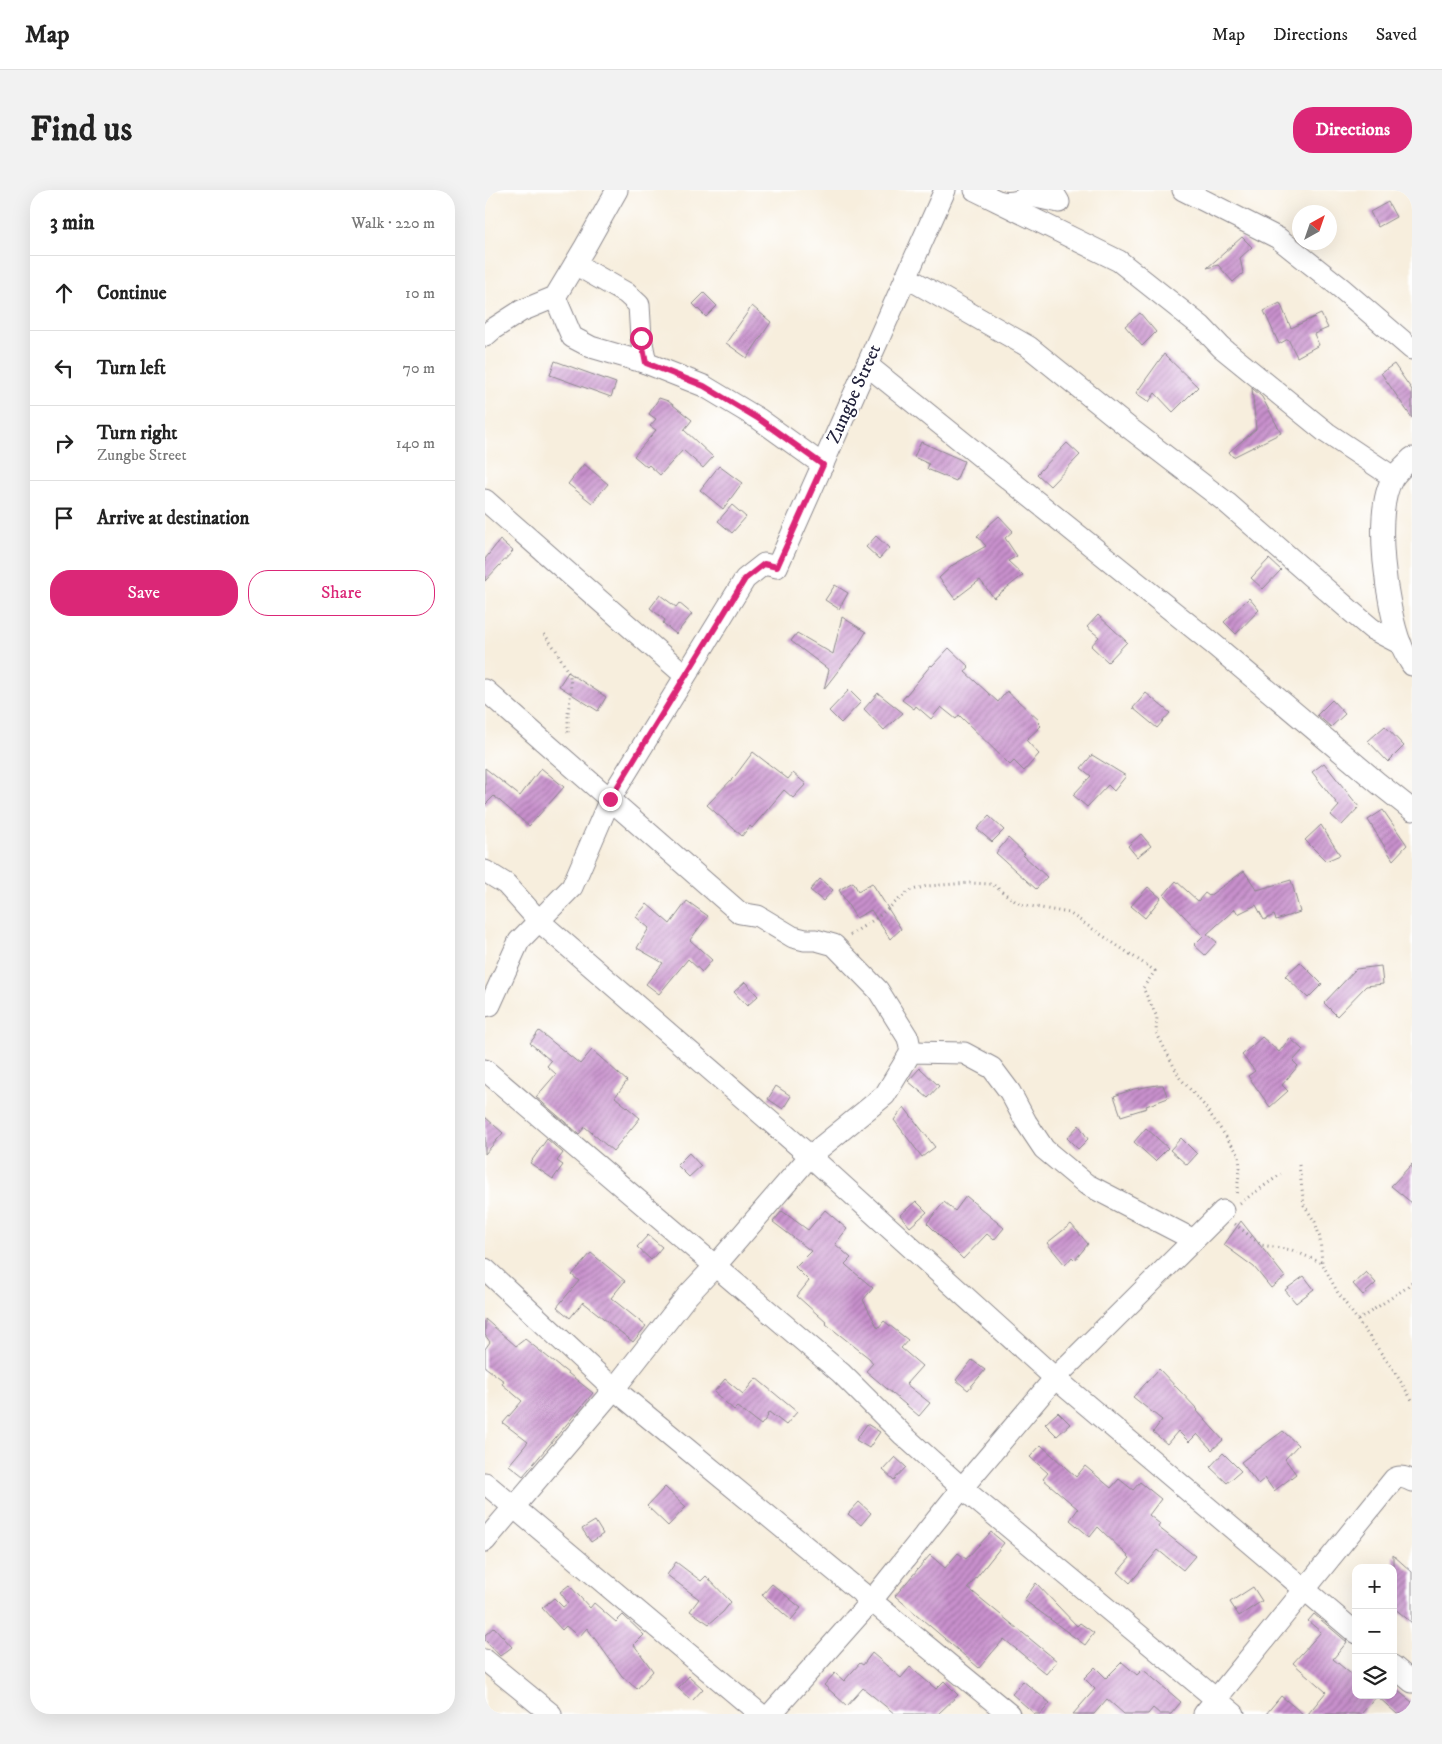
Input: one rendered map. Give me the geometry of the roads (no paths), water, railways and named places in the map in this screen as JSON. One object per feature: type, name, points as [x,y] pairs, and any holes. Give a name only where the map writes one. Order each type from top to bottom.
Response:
[{"type":"street","points":[[485,336],[521,311],[555,297],[617,190]]},
{"type":"street","name":"Zungbe Street","points":[[485,1006],[490,1006],[519,941],[572,887],[610,799],[745,579],[764,564],[777,567],[945,190]]},
{"type":"street","points":[[970,190],[1007,203],[1018,201],[1043,190]]},
{"type":"street","points":[[975,190],[1119,261],[1201,326],[1221,347],[1327,433],[1393,477]]},
{"type":"street","points":[[1006,190],[1059,202],[1052,190]]},
{"type":"street","points":[[1183,190],[1278,238],[1341,288],[1412,349]]},
{"type":"street","points":[[575,264],[626,292],[639,305],[641,338],[646,363]]},
{"type":"street","points":[[906,277],[1029,347],[1128,427],[1227,503],[1372,629],[1401,644]]},
{"type":"street","points":[[555,297],[572,337],[591,347],[646,363],[704,386],[759,419],[823,465]]},
{"type":"street","points":[[867,365],[1212,643],[1378,784],[1412,810]]},
{"type":"street","points":[[1412,458],[1393,477],[1387,491],[1382,527],[1389,598],[1401,644],[1412,665]]},
{"type":"street","points":[[485,500],[679,670]]},
{"type":"street","points":[[485,690],[740,913],[758,916],[793,937],[834,945],[878,990],[908,1038],[911,1052],[885,1095],[810,1156],[687,1296],[614,1389],[485,1541]]},
{"type":"street","points":[[485,871],[505,884],[539,921],[810,1156],[1055,1378],[1352,1630]]},
{"type":"street","points":[[911,1052],[964,1053],[993,1068],[1010,1092],[1026,1122],[1044,1149],[1086,1184],[1194,1240]]},
{"type":"street","points":[[485,1070],[841,1373],[903,1435],[1211,1706],[1235,1714]]},
{"type":"street","points":[[771,1714],[872,1600],[962,1488],[1055,1378],[1223,1211]]},
{"type":"street","points":[[485,1269],[614,1389],[1009,1714]]},
{"type":"street","points":[[1211,1706],[1394,1479],[1401,1477],[1412,1481]]},
{"type":"street","points":[[485,1483],[760,1714]]},
{"type":"street","points":[[485,1660],[551,1714]]},
{"type":"street","points":[[1397,1669],[1412,1682]]}]
